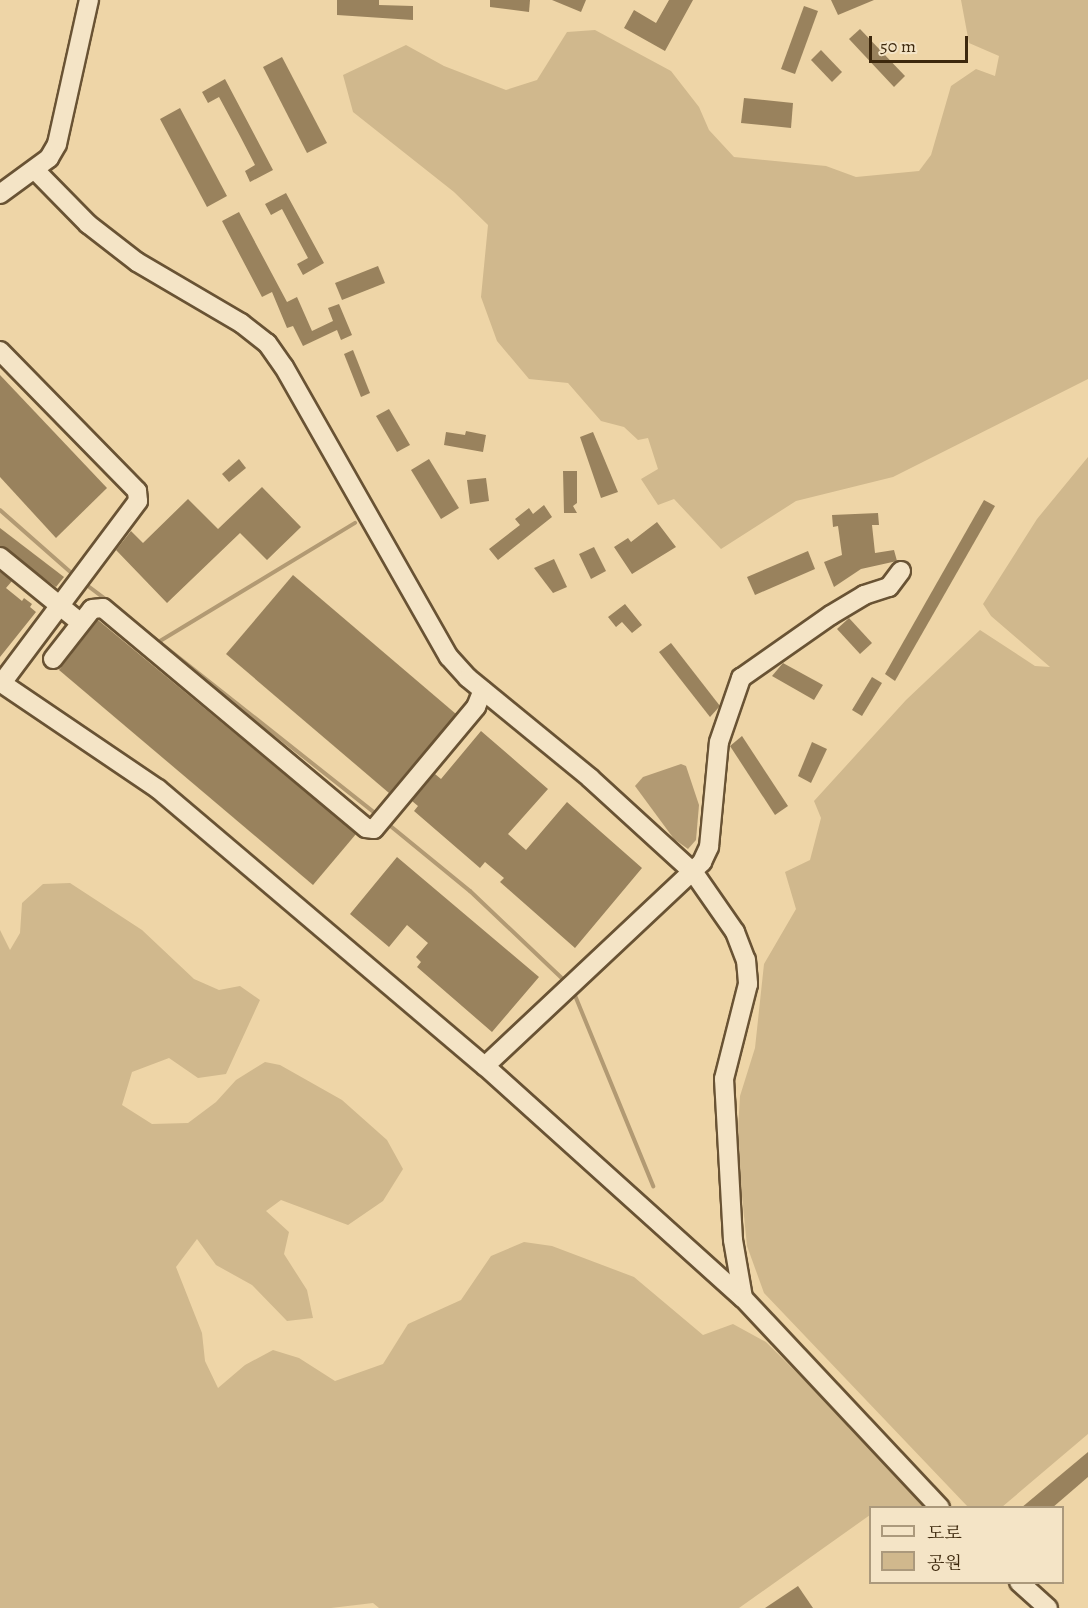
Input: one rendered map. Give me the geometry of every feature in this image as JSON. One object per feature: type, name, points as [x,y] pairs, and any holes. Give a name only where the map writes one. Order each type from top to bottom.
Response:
[{"type":"street","points":[[0,194],[35,170],[57,144],[89,0]]},
{"type":"street","points":[[35,170],[88,224],[137,261],[241,323],[267,343],[284,367],[449,657],[483,690],[591,778],[694,873],[735,933],[747,960],[744,1014],[724,1079],[733,1240],[743,1298]]},
{"type":"street","points":[[0,351],[137,491],[138,501],[127,519],[78,579],[1,683],[158,789],[485,1066],[743,1298],[938,1506]]},
{"type":"street","points":[[0,557],[81,623]]},
{"type":"street","points":[[485,1066],[694,873],[709,847],[714,765],[732,696],[741,678],[831,615],[864,595],[889,587],[901,571]]},
{"type":"street","points":[[52,659],[92,609],[103,608],[366,828],[374,829],[476,707],[483,690]]},
{"type":"street","points":[[1021,1584],[1048,1608]]},
{"type":"green space","points":[[961,0],[1088,0],[1088,379],[893,477],[796,501],[721,549],[674,499],[658,505],[641,479],[658,469],[648,438],[638,440],[624,427],[601,421],[568,383],[529,379],[497,341],[481,297],[488,225],[454,192],[353,112],[343,75],[406,45],[444,66],[506,90],[537,80],[567,32],[595,30],[671,71],[699,107],[709,130],[734,157],[826,166],[856,177],[919,171],[931,155],[951,86],[976,69],[995,76],[999,56],[969,43]]},
{"type":"green space","points":[[1088,457],[1088,1434],[1003,1506],[967,1506],[764,1293],[747,1246],[737,1146],[740,1096],[755,1048],[764,964],[796,909],[785,872],[810,860],[821,818],[814,801],[906,700],[980,630],[1035,666],[1050,667],[991,616],[983,604],[1037,519]]},
{"type":"green space","points":[[70,883],[142,930],[194,979],[219,990],[240,986],[260,1000],[226,1074],[198,1078],[169,1058],[132,1072],[122,1105],[152,1124],[188,1123],[216,1102],[236,1080],[265,1062],[280,1065],[342,1100],[387,1140],[403,1169],[383,1201],[348,1225],[281,1200],[266,1211],[289,1232],[284,1254],[307,1290],[313,1318],[287,1321],[252,1285],[216,1265],[197,1239],[176,1267],[202,1333],[205,1361],[218,1388],[245,1365],[273,1350],[299,1358],[335,1381],[383,1364],[408,1324],[461,1300],[491,1256],[524,1242],[552,1246],[634,1277],[703,1335],[733,1324],[766,1342],[931,1506],[869,1506],[869,1516],[739,1608],[379,1608],[373,1603],[331,1608],[0,1608],[0,930],[10,950],[20,933],[22,903],[43,884]]},
{"type":"shaded area","points":[[681,764],[686,766],[699,805],[696,840],[688,849],[674,839],[635,786],[643,777]]},
{"type":"building","points":[[337,0],[379,0],[379,5],[413,6],[413,20],[337,15]]},
{"type":"building","points":[[490,0],[530,0],[529,12],[490,7]]},
{"type":"building","points":[[552,0],[586,0],[581,12]]},
{"type":"building","points":[[669,0],[693,0],[665,51],[624,28],[634,10],[656,23]]},
{"type":"building","points":[[831,0],[874,0],[838,15]]},
{"type":"building","points":[[804,6],[818,11],[795,74],[781,69]]},
{"type":"building","points":[[860,29],[905,76],[894,87],[849,39]]},
{"type":"building","points":[[821,50],[842,72],[832,82],[811,60]]},
{"type":"building","points":[[282,57],[327,143],[307,153],[263,67]]},
{"type":"building","points":[[225,79],[273,170],[250,182],[245,171],[255,165],[240,136],[219,97],[208,103],[202,92]]},
{"type":"building","points":[[744,98],[793,103],[791,128],[741,123]]},
{"type":"building","points":[[180,108],[227,196],[207,207],[160,119]]},
{"type":"building","points":[[286,193],[324,263],[303,275],[297,264],[308,258],[282,209],[271,215],[265,204]]},
{"type":"building","points":[[239,212],[287,302],[297,297],[312,331],[333,321],[328,308],[339,304],[352,335],[341,340],[337,330],[303,346],[293,326],[287,328],[272,292],[262,297],[222,221]]},
{"type":"building","points":[[378,266],[385,283],[342,300],[335,283]]},
{"type":"building","points":[[353,350],[370,393],[361,397],[344,354]]},
{"type":"building","points":[[0,375],[107,488],[56,538],[0,477]]},
{"type":"building","points":[[389,409],[410,445],[397,452],[376,416]]},
{"type":"building","points":[[466,431],[486,435],[483,452],[444,445],[446,432],[465,435]]},
{"type":"building","points":[[593,432],[618,492],[601,498],[580,437]]},
{"type":"building","points":[[239,459],[246,468],[229,482],[222,474]]},
{"type":"building","points":[[429,459],[459,508],[441,519],[411,470]]},
{"type":"building","points":[[563,471],[577,471],[577,503],[573,506],[577,513],[564,513]]},
{"type":"building","points":[[486,478],[489,501],[470,504],[467,480]]},
{"type":"building","points":[[262,487],[301,527],[267,560],[240,533],[167,603],[116,550],[131,531],[143,543],[188,499],[218,529]]},
{"type":"building","points":[[984,500],[995,506],[895,681],[885,674]]},
{"type":"building","points":[[544,505],[552,517],[498,560],[489,549],[520,525],[515,519],[529,508],[533,514]]},
{"type":"building","points":[[878,513],[879,525],[872,525],[875,553],[894,550],[897,561],[861,569],[834,587],[824,562],[842,555],[838,526],[833,527],[832,515]]},
{"type":"building","points":[[657,522],[676,547],[632,574],[614,547],[628,538],[631,542]]},
{"type":"building","points":[[0,528],[64,577],[56,587],[0,546]]},
{"type":"building","points":[[594,547],[606,571],[591,579],[579,554]]},
{"type":"building","points":[[808,551],[815,569],[755,595],[747,577]]},
{"type":"building","points":[[554,559],[567,587],[553,593],[534,568]]},
{"type":"building","points":[[0,572],[12,581],[6,588],[22,601],[24,598],[32,604],[30,607],[36,612],[0,657]]},
{"type":"building","points":[[293,575],[456,714],[389,793],[226,654]]},
{"type":"building","points":[[625,604],[642,625],[632,633],[622,622],[616,627],[608,617]]},
{"type":"building","points":[[849,618],[872,643],[860,654],[837,629]]},
{"type":"building","points":[[98,620],[356,834],[313,885],[59,670]]},
{"type":"building","points":[[671,643],[720,706],[710,717],[659,652]]},
{"type":"building","points":[[783,663],[823,685],[814,700],[772,676]]},
{"type":"building","points":[[872,677],[882,683],[862,716],[852,710]]},
{"type":"building","points":[[481,731],[548,789],[508,834],[526,850],[567,802],[642,868],[575,948],[500,882],[504,878],[485,862],[480,868],[414,811],[418,806],[412,801],[435,774],[441,779]]},
{"type":"building","points":[[742,736],[788,806],[775,815],[730,746]]},
{"type":"building","points":[[812,742],[827,749],[811,783],[798,776]]},
{"type":"building","points":[[397,857],[539,977],[492,1032],[417,967],[421,962],[416,957],[428,943],[407,925],[389,947],[350,914]]},
{"type":"building","points":[[1088,1452],[1088,1477],[1054,1506],[1023,1506]]},
{"type":"building","points":[[798,1586],[813,1608],[765,1608]]},
{"type":"waterway","points":[[0,510],[76,577]]},
{"type":"waterway","points":[[160,641],[355,523]]},
{"type":"waterway","points":[[84,583],[109,602]]},
{"type":"waterway","points":[[115,607],[377,815]]},
{"type":"waterway","points":[[388,824],[470,891],[567,983]]},
{"type":"waterway","points":[[574,993],[653,1186]]}]
